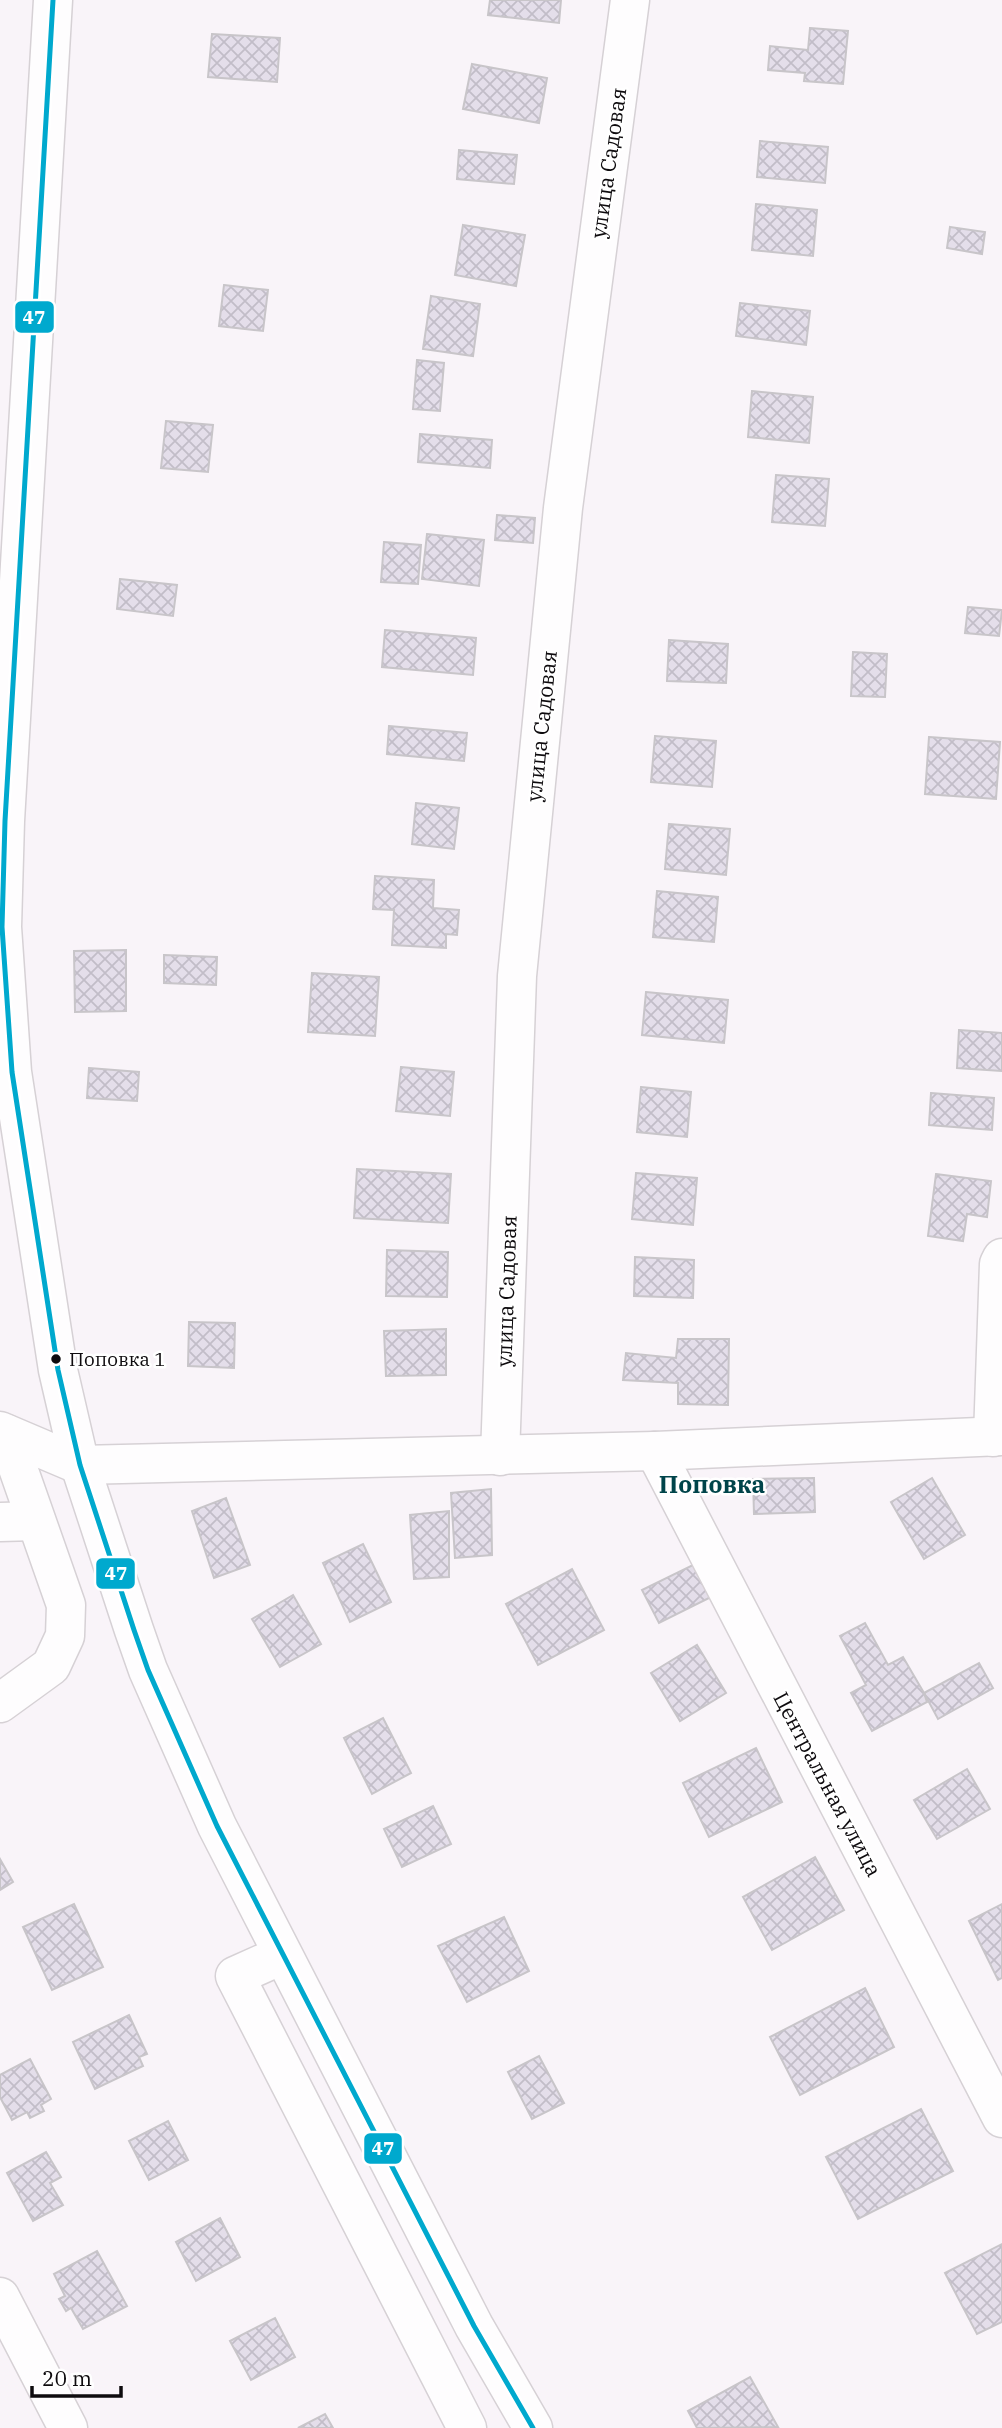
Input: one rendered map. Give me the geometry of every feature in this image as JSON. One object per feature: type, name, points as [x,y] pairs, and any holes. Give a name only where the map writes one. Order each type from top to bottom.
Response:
[{"type":"street","points":[[53,0],[5,821],[2,927],[12,1072],[58,1370],[80,1465],[148,1671],[217,1826],[474,2326],[533,2428]]},
{"type":"street","name":"улица Садовая","points":[[500,1456],[517,976],[563,508],[630,0]]},
{"type":"street","points":[[3,1433],[80,1465],[500,1456],[997,1436],[999,1264],[1002,1258]]},
{"type":"street","points":[[0,1703],[51,1666],[65,1636],[66,1605],[18,1521],[3,1433]]},
{"type":"street","name":"Центральная улица","points":[[654,1451],[1002,2118]]},
{"type":"street","points":[[282,1955],[235,1976],[467,2428]]},
{"type":"street","points":[[0,2297],[68,2428]]},
{"type":"building","points":[[490,0],[561,0],[559,23],[488,15]]},
{"type":"building","points":[[810,28],[848,31],[843,84],[804,81],[805,73],[768,70],[770,46],[808,50]]},
{"type":"building","points":[[212,34],[280,38],[277,82],[208,77]]},
{"type":"building","points":[[472,64],[547,78],[539,123],[463,109]]},
{"type":"building","points":[[760,141],[828,147],[825,183],[757,177]]},
{"type":"building","points":[[459,150],[517,155],[514,184],[457,179]]},
{"type":"building","points":[[756,204],[817,210],[813,256],[752,250]]},
{"type":"building","points":[[463,225],[525,235],[516,286],[455,275]]},
{"type":"building","points":[[950,227],[985,232],[982,254],[947,248]]},
{"type":"building","points":[[224,285],[268,290],[263,331],[219,326]]},
{"type":"building","points":[[431,296],[480,304],[473,356],[423,349]]},
{"type":"building","points":[[740,303],[810,311],[806,345],[736,336]]},
{"type":"building","points":[[417,360],[444,363],[440,411],[413,409]]},
{"type":"building","points":[[752,391],[813,397],[809,443],[748,437]]},
{"type":"building","points":[[166,421],[213,425],[208,472],[161,468]]},
{"type":"building","points":[[420,434],[492,440],[490,468],[418,462]]},
{"type":"building","points":[[776,475],[829,479],[825,526],[772,522]]},
{"type":"building","points":[[497,515],[535,518],[533,543],[495,540]]},
{"type":"building","points":[[427,534],[484,540],[479,586],[422,579]]},
{"type":"building","points":[[384,542],[421,545],[418,584],[381,582]]},
{"type":"building","points":[[120,579],[177,585],[173,616],[117,609]]},
{"type":"building","points":[[968,607],[1002,610],[999,636],[965,633]]},
{"type":"building","points":[[385,630],[476,638],[473,675],[382,667]]},
{"type":"building","points":[[669,640],[728,644],[726,683],[667,681]]},
{"type":"building","points":[[853,652],[887,654],[885,697],[851,696]]},
{"type":"building","points":[[389,726],[467,733],[464,761],[387,754]]},
{"type":"building","points":[[655,736],[716,741],[712,787],[651,782]]},
{"type":"building","points":[[929,737],[1000,742],[996,799],[925,794]]},
{"type":"building","points":[[416,803],[459,808],[454,849],[412,844]]},
{"type":"building","points":[[669,824],[730,829],[726,875],[665,869]]},
{"type":"building","points":[[375,876],[434,880],[433,908],[459,910],[457,935],[446,934],[446,948],[392,945],[394,910],[373,909]]},
{"type":"building","points":[[657,891],[718,897],[714,942],[653,937]]},
{"type":"building","points":[[126,950],[126,1011],[75,1012],[74,951]]},
{"type":"building","points":[[164,955],[217,957],[216,985],[164,983]]},
{"type":"building","points":[[312,973],[379,977],[375,1036],[308,1032]]},
{"type":"building","points":[[646,992],[728,1000],[724,1043],[642,1035]]},
{"type":"building","points":[[959,1030],[1002,1033],[1002,1071],[957,1068]]},
{"type":"building","points":[[401,1067],[454,1072],[450,1116],[396,1111]]},
{"type":"building","points":[[89,1068],[139,1072],[137,1101],[87,1098]]},
{"type":"building","points":[[641,1087],[691,1092],[687,1137],[637,1132]]},
{"type":"building","points":[[931,1093],[994,1098],[992,1130],[929,1125]]},
{"type":"building","points":[[357,1169],[451,1174],[448,1223],[354,1218]]},
{"type":"building","points":[[636,1173],[697,1178],[693,1225],[632,1219]]},
{"type":"building","points":[[936,1174],[991,1181],[987,1217],[967,1214],[963,1241],[928,1236]]},
{"type":"building","points":[[387,1250],[448,1252],[447,1297],[386,1296]]},
{"type":"building","points":[[635,1257],[694,1260],[693,1298],[634,1296]]},
{"type":"building","points":[[189,1322],[235,1323],[234,1368],[188,1366]]},
{"type":"building","points":[[446,1329],[446,1375],[386,1376],[384,1331]]},
{"type":"building","points":[[678,1339],[729,1339],[728,1405],[678,1404],[678,1383],[623,1380],[626,1353],[676,1358]]},
{"type":"building","points":[[814,1478],[815,1512],[754,1514],[753,1479]]},
{"type":"building","points":[[932,1478],[965,1535],[924,1559],[891,1502]]},
{"type":"building","points":[[491,1489],[492,1555],[455,1558],[451,1493]]},
{"type":"building","points":[[226,1498],[250,1565],[214,1578],[192,1511]]},
{"type":"building","points":[[449,1511],[449,1577],[414,1579],[410,1515]]},
{"type":"building","points":[[363,1544],[391,1602],[350,1622],[323,1563]]},
{"type":"building","points":[[699,1562],[715,1595],[659,1623],[642,1590]]},
{"type":"building","points":[[572,1569],[604,1630],[538,1665],[506,1604]]},
{"type":"building","points":[[293,1595],[321,1644],[280,1667],[252,1619]]},
{"type":"building","points":[[865,1623],[888,1665],[903,1657],[927,1702],[872,1731],[851,1693],[866,1685],[840,1636]]},
{"type":"building","points":[[697,1645],[726,1693],[680,1721],[651,1673]]},
{"type":"building","points":[[979,1663],[993,1688],[938,1719],[924,1693]]},
{"type":"building","points":[[383,1718],[411,1773],[372,1794],[344,1738]]},
{"type":"building","points":[[756,1748],[782,1802],[709,1837],[683,1783]]},
{"type":"building","points":[[967,1769],[990,1809],[937,1839],[914,1800]]},
{"type":"building","points":[[433,1806],[451,1844],[402,1867],[384,1829]]},
{"type":"building","points":[[815,1857],[844,1910],[772,1950],[743,1897]]},
{"type":"building","points":[[0,1859],[13,1882],[0,1890]]},
{"type":"building","points":[[74,1904],[103,1967],[52,1990],[23,1927]]},
{"type":"building","points":[[1002,1904],[1002,1978],[998,1980],[969,1921]]},
{"type":"building","points":[[504,1917],[529,1971],[467,2002],[438,1946]]},
{"type":"building","points":[[865,1988],[894,2047],[800,2095],[770,2037]]},
{"type":"building","points":[[129,2015],[147,2054],[139,2057],[143,2066],[95,2089],[73,2042]]},
{"type":"building","points":[[539,2056],[564,2103],[532,2119],[508,2072]]},
{"type":"building","points":[[30,2059],[51,2099],[41,2105],[44,2111],[30,2118],[27,2112],[12,2120],[0,2097],[0,2075]]},
{"type":"building","points":[[921,2109],[953,2171],[858,2219],[826,2157]]},
{"type":"building","points":[[168,2121],[188,2160],[149,2180],[129,2141]]},
{"type":"building","points":[[46,2152],[61,2177],[50,2183],[63,2205],[33,2221],[7,2173]]},
{"type":"building","points":[[220,2218],[240,2257],[196,2281],[176,2242]]},
{"type":"building","points":[[1002,2244],[1002,2322],[977,2334],[945,2273]]},
{"type":"building","points":[[97,2251],[127,2306],[83,2329],[71,2308],[66,2311],[59,2299],[65,2296],[54,2274]]},
{"type":"building","points":[[275,2318],[295,2357],[251,2380],[230,2341]]},
{"type":"building","points":[[750,2377],[778,2427],[697,2428],[688,2411]]},
{"type":"building","points":[[325,2414],[333,2428],[298,2428]]},
{"type":"transit line","name":"47","points":[[53,0],[5,821],[2,927],[12,1072],[58,1370],[80,1465],[134,1630],[148,1670],[217,1826],[474,2326],[533,2428]]},
{"type":"place","name":"Поповка 1","points":[[56,1359]]},
{"type":"district","name":"Поповка","points":[[712,1484]]}]
